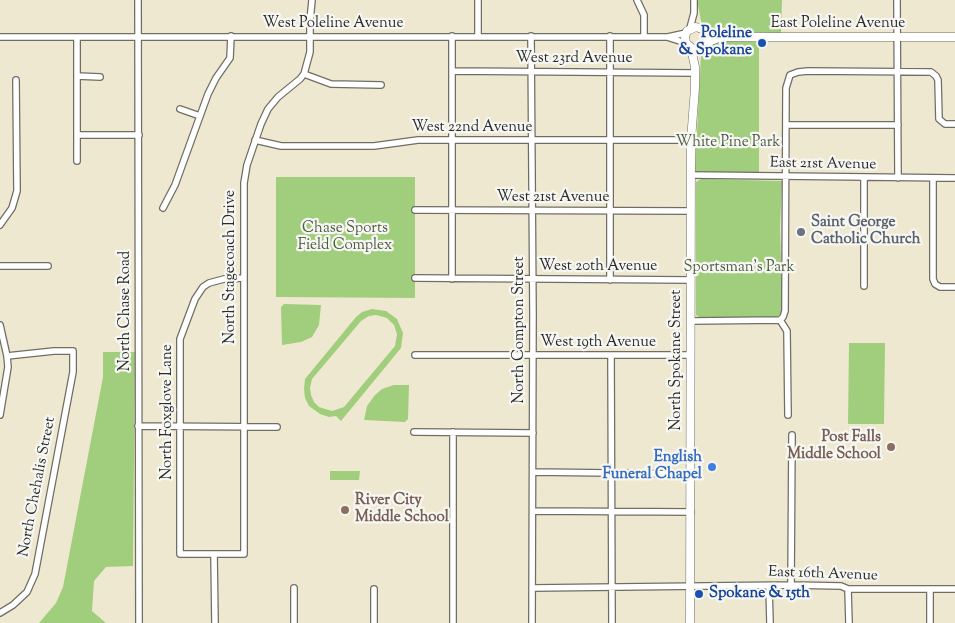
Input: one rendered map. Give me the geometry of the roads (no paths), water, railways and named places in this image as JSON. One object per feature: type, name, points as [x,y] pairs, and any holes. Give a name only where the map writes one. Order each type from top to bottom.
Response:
[{"type":"main road","points":[[696,26],[704,31],[708,37],[703,47],[688,46],[688,31],[696,26]]},
{"type":"main road","name":"East Poleline Avenue","points":[[704,31],[721,37],[955,38]]},
{"type":"main road","name":"East Poleline Avenue","points":[[703,47],[721,37]]},
{"type":"main road","name":"North Spokane Street","points":[[688,46],[695,70],[695,101],[691,140],[690,623]]},
{"type":"main road","name":"North Spokane Street","points":[[695,70],[703,47]]},
{"type":"street","name":"North Chase Road","points":[[138,0],[140,623]]},
{"type":"street","points":[[312,0],[309,58],[304,74],[331,84],[381,85]]},
{"type":"street","points":[[478,0],[478,36]]},
{"type":"street","points":[[636,0],[644,16],[644,36]]},
{"type":"street","points":[[688,31],[694,13],[694,0]]},
{"type":"street","points":[[897,0],[898,178]]},
{"type":"street","points":[[694,13],[704,31]]},
{"type":"street","name":"West Poleline Avenue","points":[[667,38],[688,31]]},
{"type":"street","name":"West Poleline Avenue","points":[[0,36],[644,36],[667,38],[688,46]]},
{"type":"street","points":[[163,208],[175,186],[216,78],[230,58],[231,36]]},
{"type":"street","points":[[452,36],[452,279]]},
{"type":"street","name":"North Compton Street","points":[[531,36],[532,623]]},
{"type":"street","points":[[610,36],[610,280]]},
{"type":"street","points":[[77,37],[77,161]]},
{"type":"street","name":"West 23rd Avenue","points":[[452,71],[610,72],[695,70]]},
{"type":"street","points":[[780,320],[785,311],[786,84],[790,75],[798,72],[930,72],[938,80],[938,116],[942,123],[955,124]]},
{"type":"street","name":"North Stagecoach Drive","points":[[214,554],[244,554],[244,183],[247,165],[268,109],[278,97],[304,74]]},
{"type":"street","points":[[77,76],[100,77]]},
{"type":"street","points":[[0,225],[12,208],[17,191],[16,80]]},
{"type":"street","points":[[180,108],[200,116]]},
{"type":"street","points":[[786,125],[898,125]]},
{"type":"street","points":[[77,135],[139,135]]},
{"type":"street","name":"West 22nd Avenue","points":[[255,140],[281,146],[374,146],[407,140],[691,140]]},
{"type":"street","name":"East 21st Avenue","points":[[691,176],[955,178]]},
{"type":"street","points":[[864,178],[864,286]]},
{"type":"street","points":[[933,178],[933,276],[935,284],[940,287],[955,287]]},
{"type":"street","name":"West 21st Avenue","points":[[415,210],[691,211]]},
{"type":"street","points":[[0,266],[48,266]]},
{"type":"street","name":"North Foxglove Lane","points":[[214,554],[180,554],[180,339],[196,299],[203,287],[209,283],[224,279],[244,278]]},
{"type":"street","name":"West 20th Avenue","points":[[415,278],[691,280]]},
{"type":"street","points":[[690,321],[780,320]]},
{"type":"street","points":[[780,320],[787,331],[788,415]]},
{"type":"street","points":[[0,325],[7,356],[8,374],[0,415]]},
{"type":"street","name":"North Chehalis Street","points":[[0,613],[13,605],[27,592],[35,574],[73,372],[73,351],[7,356]]},
{"type":"street","name":"West 19th Avenue","points":[[415,355],[690,355]]},
{"type":"street","points":[[611,355],[612,623]]},
{"type":"street","points":[[138,426],[277,427]]},
{"type":"street","points":[[414,432],[533,433]]},
{"type":"street","points":[[453,432],[453,623]]},
{"type":"street","points":[[791,586],[792,435]]},
{"type":"street","points":[[533,472],[691,474]]},
{"type":"street","points":[[533,511],[691,512]]},
{"type":"street","points":[[214,554],[215,623]]},
{"type":"street","points":[[770,586],[770,623]]},
{"type":"street","name":"East 16th Avenue","points":[[532,588],[840,586],[848,589],[955,590]]},
{"type":"street","points":[[294,588],[294,623]]},
{"type":"street","points":[[374,589],[374,623]]},
{"type":"street","points":[[848,589],[850,623]]},
{"type":"street","points":[[930,589],[930,623]]},
{"type":"place","name":"Poleline & Spokane","points":[[762,43]]},
{"type":"place","name":"Saint George Catholic Church","points":[[801,232]]},
{"type":"place","name":"Post Falls Middle School","points":[[891,447]]},
{"type":"place","name":"English Funeral Chapel","points":[[712,467]]},
{"type":"place","name":"River City Middle School","points":[[345,510]]},
{"type":"place","name":"Spokane & 15th","points":[[699,594]]},
{"type":"park label","name":"White Pine Park","points":[[728,143]]},
{"type":"park label","name":"Chase Sports Field Complex","points":[[345,238]]},
{"type":"park label","name":"Sportsman's Park","points":[[739,268]]}]
